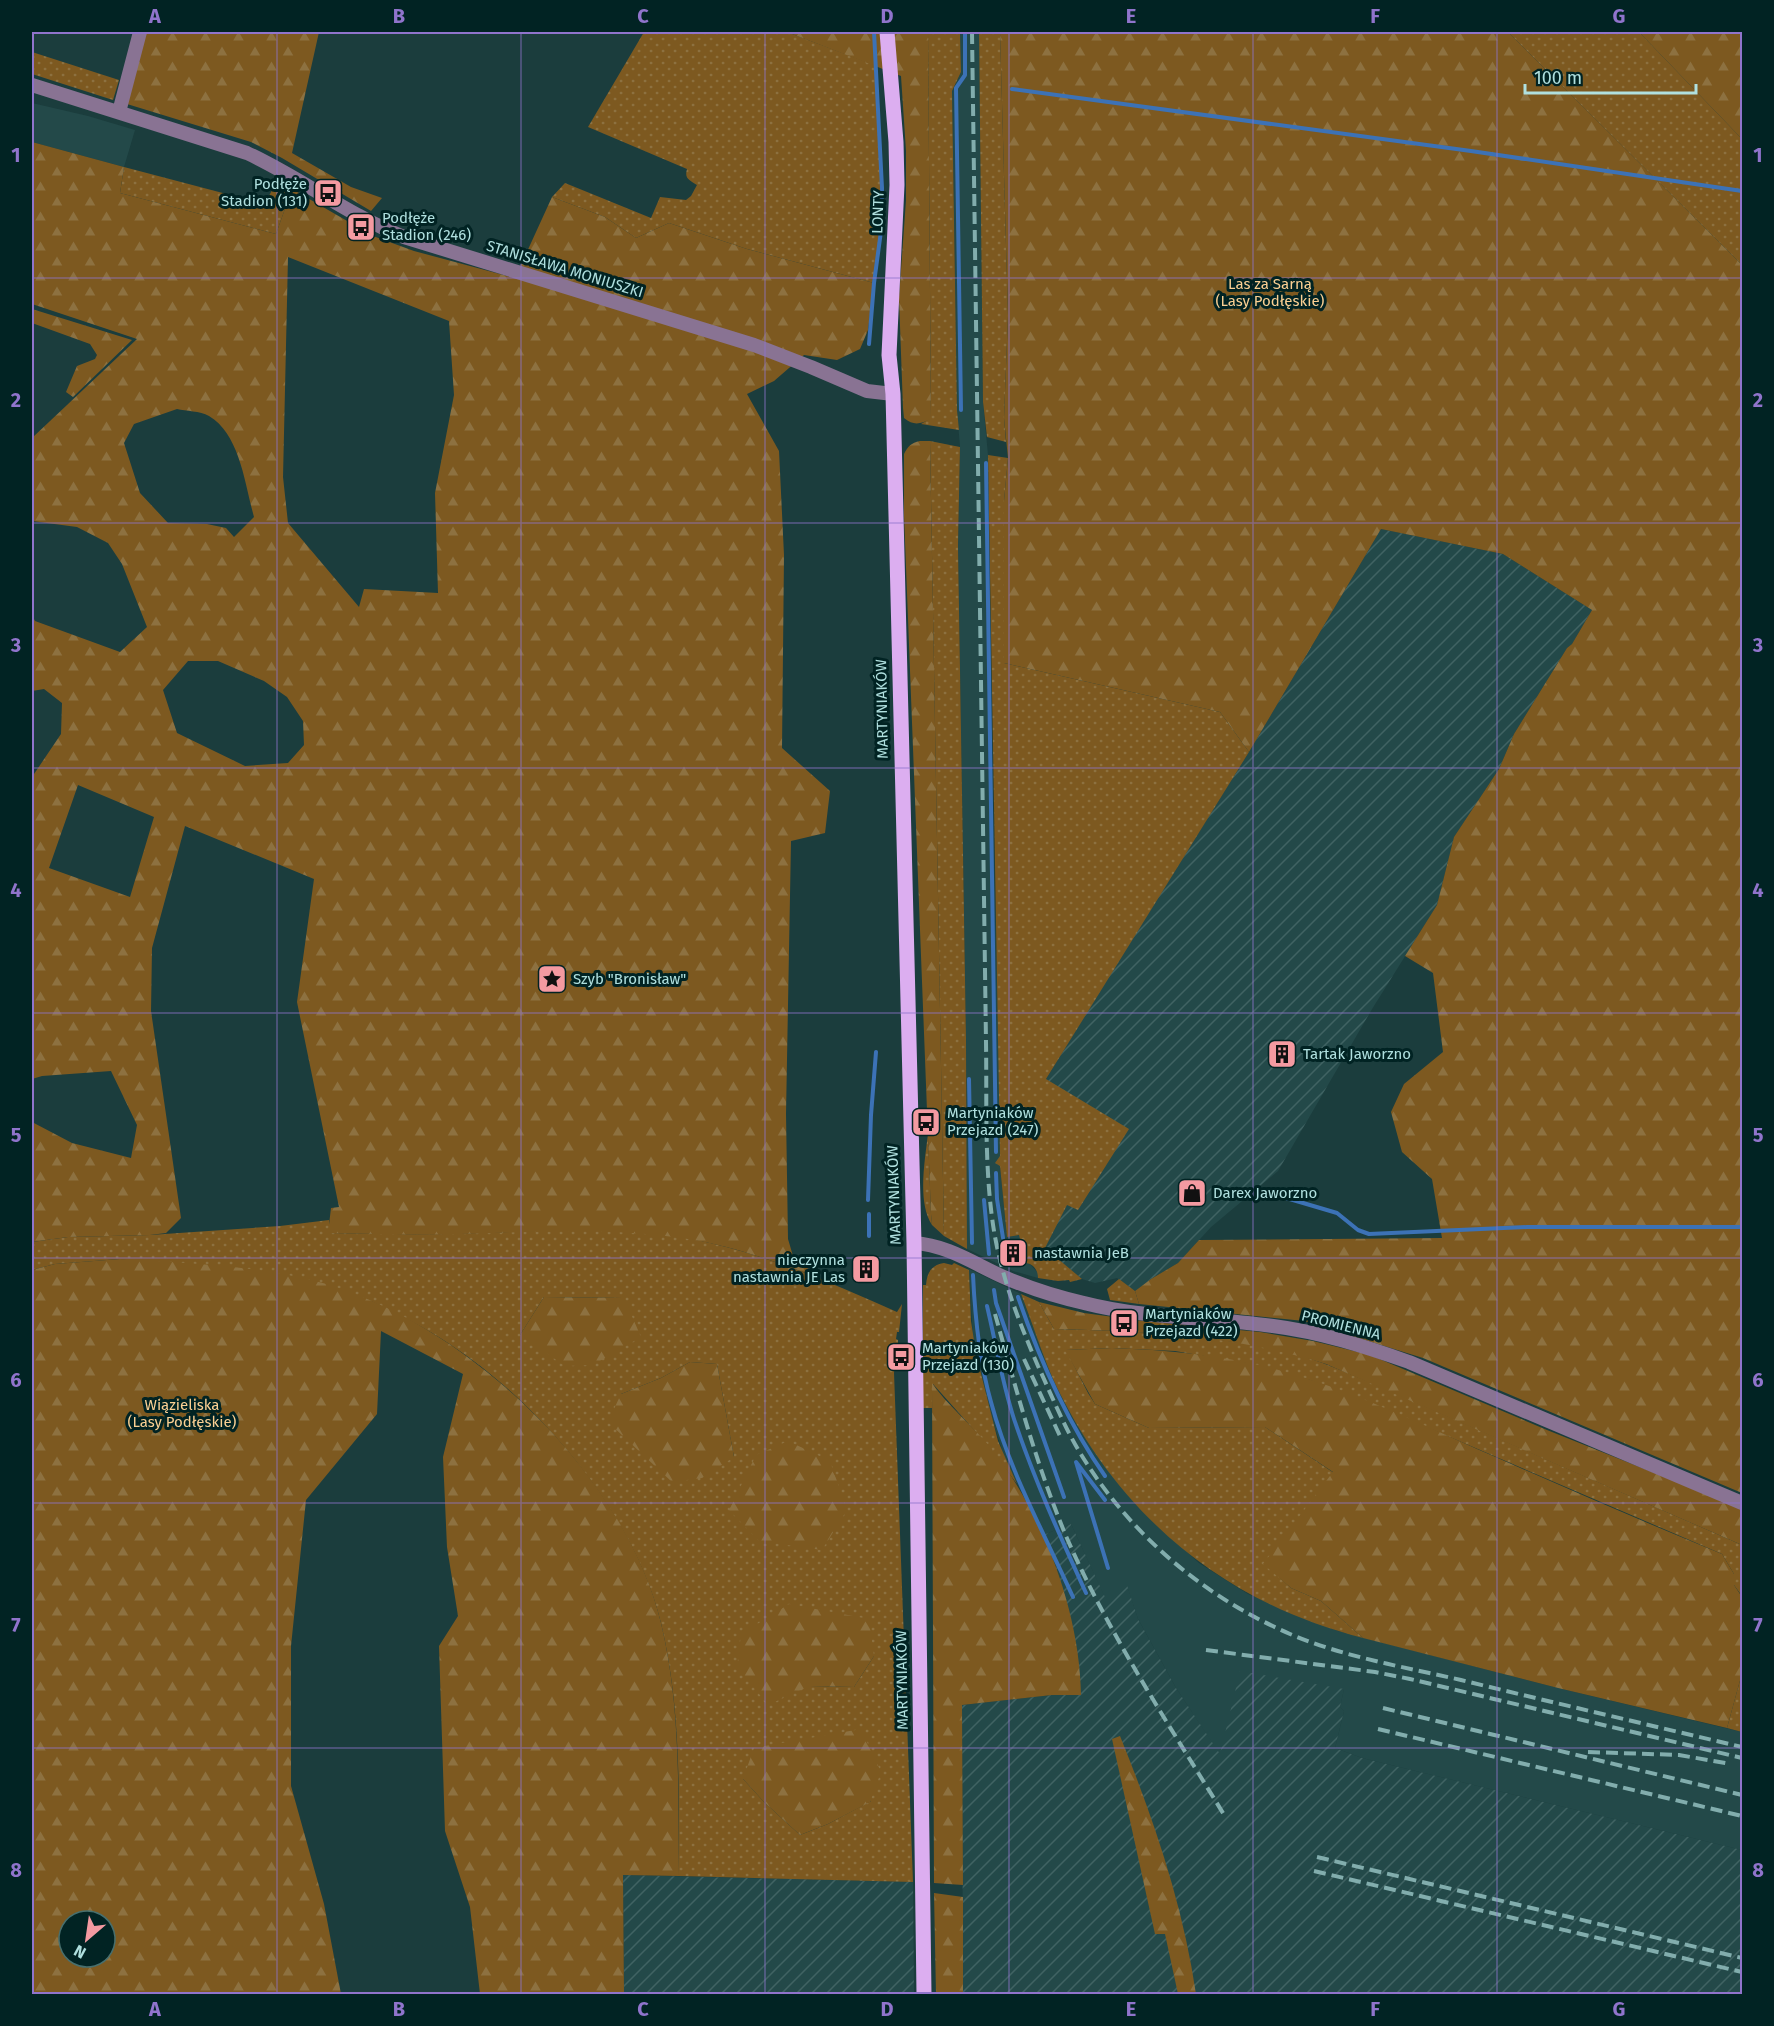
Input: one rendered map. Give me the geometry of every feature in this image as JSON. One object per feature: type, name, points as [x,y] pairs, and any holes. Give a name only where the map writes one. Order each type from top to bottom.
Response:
[{"type":"main road","name":"LONTY","points":[[887,32],[897,185],[889,355],[893,394]]},
{"type":"main road","name":"MARTYNIAKÓW","points":[[893,394],[914,1243],[924,1995]]},
{"type":"street","points":[[119,112],[140,32]]},
{"type":"street","name":"STANISŁAWA MONIUSZKI","points":[[32,85],[247,153],[274,166],[361,218],[404,237],[754,345],[867,391],[893,394]]},
{"type":"street","name":"PROMIENNA","points":[[914,1243],[935,1245],[1032,1288],[1086,1304],[1137,1314],[1273,1326],[1320,1334],[1364,1346],[1409,1362],[1743,1503]]},
{"type":"shaded area","points":[[960,32],[979,32],[983,402],[988,455],[999,1074],[1000,1156],[996,1163],[1000,1166],[1007,1237],[1019,1235],[1029,1263],[1038,1273],[1038,1278],[1013,1271],[967,1249],[958,546],[960,447],[957,410],[952,91],[961,72]]},
{"type":"shaded area","points":[[32,103],[135,130],[124,167],[32,142]]},
{"type":"shaded area","points":[[1381,529],[1503,554],[1592,610],[1514,734],[1499,769],[1454,837],[1437,905],[1372,1009],[1278,1171],[1211,1227],[1178,1263],[1135,1291],[1117,1278],[1095,1283],[1082,1279],[1045,1249],[1014,1175],[995,1163],[1249,752]]},
{"type":"shaded area","points":[[969,1269],[1021,1294],[1040,1345],[1066,1402],[1090,1443],[1143,1511],[1199,1563],[1248,1594],[1338,1631],[1558,1688],[1742,1732],[1742,1850],[1362,1758],[1335,1748],[1344,1711],[1340,1707],[1344,1689],[1220,1755],[1176,1688],[1138,1619],[1127,1586],[1105,1598],[1071,1524],[1043,1535],[1006,1462],[991,1416],[973,1340]]},
{"type":"shaded area","points":[[1071,1524],[1105,1597],[1127,1585],[1138,1619],[1176,1688],[1220,1754],[1240,1671],[1344,1689],[1340,1707],[1344,1711],[1335,1748],[1362,1758],[1742,1850],[1742,1994],[963,1994],[962,1705],[1052,1695],[1081,1695],[1061,1585],[1043,1535]]},
{"type":"shaded area","points":[[623,1875],[913,1882],[914,1994],[624,1994]]},
{"type":"green space","points":[[145,32],[319,32],[292,153],[351,187],[382,198],[371,211],[251,142],[127,104]]},
{"type":"green space","points":[[644,32],[787,32],[877,66],[882,188],[881,231],[874,283],[747,249],[669,223],[636,238],[605,217],[552,197],[565,183],[651,218],[660,197],[686,200],[691,196],[697,185],[687,177],[687,169],[588,127]]},
{"type":"green space","points":[[787,32],[928,32],[931,419],[924,422],[908,421],[904,418],[903,408],[899,298],[906,200],[906,151],[901,76]]},
{"type":"green space","points":[[928,32],[960,32],[961,72],[952,91],[959,430],[921,424],[931,418]]},
{"type":"green space","points":[[979,32],[1000,32],[1008,316],[1004,418],[1006,442],[987,437],[983,402]]},
{"type":"green space","name":"Las za Sarną (Lasy Podłęskie)","points":[[1000,32],[1508,32],[1742,265],[1742,1493],[1423,1358],[1304,1321],[1139,1304],[1135,1291],[1178,1263],[1199,1240],[1442,1238],[1432,1179],[1402,1152],[1391,1112],[1404,1084],[1443,1052],[1433,973],[1405,956],[1437,905],[1454,837],[1499,769],[1514,734],[1592,610],[1503,554],[1381,529],[1249,752],[1220,712],[1004,663],[1004,501],[1008,458],[1004,418],[1008,316]]},
{"type":"green space","points":[[1508,32],[1639,32],[1742,139],[1742,265]]},
{"type":"green space","points":[[1639,32],[1742,32],[1742,139]]},
{"type":"green space","points":[[32,52],[119,80],[113,100],[32,74]]},
{"type":"green space","points":[[32,142],[124,167],[120,193],[276,234],[292,189],[373,236],[414,251],[515,278],[552,197],[605,217],[636,238],[669,223],[747,249],[874,283],[868,330],[860,349],[837,360],[804,355],[774,381],[747,394],[779,451],[784,555],[782,748],[830,791],[825,833],[791,841],[786,1114],[788,1239],[793,1256],[819,1278],[738,1250],[660,1235],[575,1231],[428,1234],[328,1233],[331,1208],[339,1207],[297,1002],[314,879],[185,826],[152,948],[151,1011],[181,1218],[166,1233],[68,1237],[32,1242],[32,1122],[72,1143],[131,1158],[137,1125],[111,1071],[42,1076],[32,1079],[32,777],[61,734],[62,703],[44,689],[32,691],[32,615],[35,621],[120,652],[147,627],[122,564],[108,543],[77,527],[32,521],[32,438],[137,339],[32,304]],"holes":[[[288,257],[449,321],[454,395],[435,493],[438,593],[364,589],[359,607],[288,523],[283,477]],[[177,409],[209,416],[228,435],[234,447],[240,461],[254,517],[234,537],[226,528],[207,524],[168,523],[140,493],[124,443],[134,424]],[[188,661],[218,661],[264,681],[287,697],[303,721],[304,745],[288,763],[245,766],[177,733],[163,690]],[[78,785],[154,817],[130,897],[49,868]]]},
{"type":"green space","points":[[124,167],[265,204],[277,180],[292,189],[276,234],[120,193]]},
{"type":"green space","points":[[32,309],[132,340],[73,397],[66,392],[77,366],[95,359],[97,355],[90,344],[32,323]]},
{"type":"green space","points":[[920,441],[930,441],[944,1236],[932,1225],[931,1214],[904,515],[904,454],[910,445]]},
{"type":"green space","points":[[930,441],[960,447],[958,546],[967,1249],[944,1236]]},
{"type":"green space","points":[[988,455],[1008,458],[1004,501],[1004,663],[1220,712],[1249,752],[1046,1079],[1129,1129],[1078,1210],[1067,1205],[1045,1248],[1082,1279],[1070,1282],[1069,1280],[1038,1278],[1035,1268],[1026,1263],[1019,1235],[1007,1237],[1000,1166],[995,1163],[1000,1156]]},
{"type":"green space","points":[[928,1134],[932,1225],[927,1216],[923,1193]]},
{"type":"green space","points":[[329,1220],[329,1233],[442,1234],[586,1230],[666,1235],[718,1245],[770,1260],[897,1312],[902,1304],[896,1339],[898,1340],[898,1361],[896,1355],[894,1373],[913,1882],[679,1876],[678,1749],[672,1686],[661,1623],[648,1583],[630,1543],[607,1504],[580,1466],[518,1398],[485,1369],[451,1345],[371,1301],[120,1259],[55,1264],[32,1270],[32,1242],[68,1237],[150,1235],[280,1226]],"holes":[[[544,1297],[623,1298],[520,1335]],[[690,1362],[717,1364],[734,1457],[621,1394],[661,1378]],[[874,1656],[854,1687],[810,1686]],[[743,1779],[871,1801],[828,1824],[800,1835]]]},
{"type":"green space","name":"Wiązieliska (Lasy Podłęskie)","points":[[120,1259],[192,1263],[287,1275],[311,1280],[367,1299],[423,1328],[478,1365],[528,1408],[574,1458],[612,1511],[642,1566],[661,1623],[675,1717],[679,1876],[623,1875],[624,1994],[480,1994],[470,1907],[445,1831],[439,1646],[458,1616],[447,1547],[443,1457],[463,1374],[381,1331],[377,1414],[306,1500],[291,1646],[291,1786],[324,1904],[341,1994],[32,1994],[32,1270],[55,1264]]},
{"type":"green space","points":[[944,1263],[952,1265],[954,1263],[969,1270],[971,1321],[976,1354],[998,1441],[1017,1484],[991,1449],[933,1384],[932,1408],[923,1408],[923,1285],[926,1285],[927,1277],[933,1268]]},
{"type":"green space","points":[[1119,1279],[1135,1291],[1139,1304],[1110,1300],[1107,1289]]},
{"type":"green space","points":[[1021,1294],[1039,1302],[1054,1329],[1142,1332],[1230,1341],[1288,1352],[1348,1373],[1742,1545],[1742,1596],[1734,1585],[1734,1574],[1722,1554],[1387,1410],[1310,1380],[1246,1363],[1175,1351],[1112,1348],[1066,1350],[1095,1404],[1149,1428],[1265,1427],[1334,1473],[1280,1578],[1291,1588],[1321,1601],[1363,1638],[1311,1622],[1263,1601],[1219,1575],[1178,1545],[1141,1510],[1108,1471],[1078,1427],[1044,1358]]},
{"type":"green space","points":[[544,1297],[624,1298],[641,1337],[593,1365],[565,1366],[520,1335]]},
{"type":"green space","points":[[1039,1302],[1084,1313],[1260,1332],[1313,1341],[1370,1355],[1547,1430],[1742,1508],[1742,1545],[1326,1364],[1226,1341],[1123,1331],[1054,1329]]},
{"type":"green space","points":[[1112,1348],[1214,1357],[1255,1364],[1303,1377],[1384,1408],[1722,1554],[1734,1574],[1734,1585],[1742,1597],[1742,1673],[1727,1728],[1363,1638],[1321,1601],[1291,1588],[1263,1564],[1333,1472],[1265,1427],[1149,1428],[1095,1404],[1065,1350]]},
{"type":"green space","points":[[690,1362],[717,1364],[734,1457],[702,1478],[672,1482],[608,1422],[621,1394],[661,1378]]},
{"type":"green space","points":[[932,1383],[991,1448],[1027,1502],[1042,1533],[1066,1598],[1074,1631],[1081,1695],[1052,1695],[962,1705],[963,1885],[934,1883]]},
{"type":"green space","points":[[788,1441],[830,1461],[847,1510],[822,1550],[759,1541],[729,1510],[756,1455]]},
{"type":"green space","points":[[789,1604],[869,1619],[874,1656],[854,1687],[810,1686],[768,1705],[737,1667],[741,1634]]},
{"type":"green space","points":[[1742,1673],[1742,1732],[1727,1728]]},
{"type":"green space","points":[[861,1729],[881,1772],[870,1802],[828,1824],[800,1835],[743,1779],[754,1748]]},
{"type":"green space","points":[[1120,1736],[1166,1863],[1183,1928],[1196,1994],[1178,1994],[1165,1934],[1155,1934],[1112,1739]]},
{"type":"green space","points":[[934,1893],[963,1897],[963,1994],[936,1994]]},
{"type":"waterway","points":[[869,344],[881,231],[882,188],[874,32]]},
{"type":"waterway","points":[[961,410],[956,88],[965,75],[965,32]]},
{"type":"waterway","points":[[1012,89],[1471,151],[1742,191]]},
{"type":"waterway","points":[[986,463],[996,1152]]},
{"type":"waterway","points":[[868,1200],[876,1052]]},
{"type":"waterway","points":[[969,1079],[972,1243]]},
{"type":"waterway","points":[[996,1173],[1003,1238]]},
{"type":"waterway","points":[[1276,1195],[1337,1213],[1358,1230],[1369,1234],[1527,1227],[1742,1227]]},
{"type":"waterway","points":[[984,1200],[989,1254]]},
{"type":"waterway","points":[[869,1214],[869,1236]]},
{"type":"waterway","points":[[973,1275],[981,1355],[999,1427],[1017,1477],[1073,1597]]},
{"type":"waterway","points":[[994,1290],[996,1303],[1064,1497]]},
{"type":"waterway","points":[[1018,1297],[1035,1343],[1066,1412],[1105,1476]]},
{"type":"waterway","points":[[987,1306],[1014,1419],[1057,1529],[1086,1593]]},
{"type":"waterway","points":[[1105,1500],[1076,1462],[1108,1568]]},
{"type":"railway","points":[[972,32],[987,1161],[994,1231],[1006,1283],[1038,1366],[1082,1456],[1101,1485],[1123,1512],[1172,1561],[1228,1602],[1258,1619],[1311,1642],[1353,1655],[1742,1747]]},
{"type":"railway","points":[[995,1314],[1036,1454],[1066,1536],[1101,1609],[1226,1818]]},
{"type":"railway","points":[[1024,1359],[1060,1436]]},
{"type":"railway","points":[[1206,1650],[1375,1672],[1410,1679],[1742,1758]]},
{"type":"railway","points":[[1383,1708],[1742,1795]]},
{"type":"railway","points":[[1378,1729],[1742,1816]]},
{"type":"railway","points":[[1588,1752],[1679,1755],[1731,1764]]},
{"type":"railway","points":[[1317,1857],[1742,1958]]},
{"type":"railway","points":[[1314,1871],[1742,1972]]},
{"type":"place","name":"Podłęże Stadion (131)","points":[[328,193]]},
{"type":"place","name":"Podłęże Stadion (246)","points":[[361,227]]},
{"type":"place","name":"Szyb \"Bronisław\"","points":[[552,979]]},
{"type":"place","name":"Tartak Jaworzno","points":[[1282,1054]]},
{"type":"place","name":"Martyniaków Przejazd (247)","points":[[926,1122]]},
{"type":"place","name":"Darex Jaworzno","points":[[1192,1193]]},
{"type":"place","name":"nastawnia JeB","points":[[1013,1253]]},
{"type":"place","name":"nieczynna nastawnia JE Las","points":[[866,1269]]},
{"type":"place","name":"Martyniaków Przejazd (422)","points":[[1124,1323]]},
{"type":"place","name":"Martyniaków Przejazd (130)","points":[[901,1357]]}]
